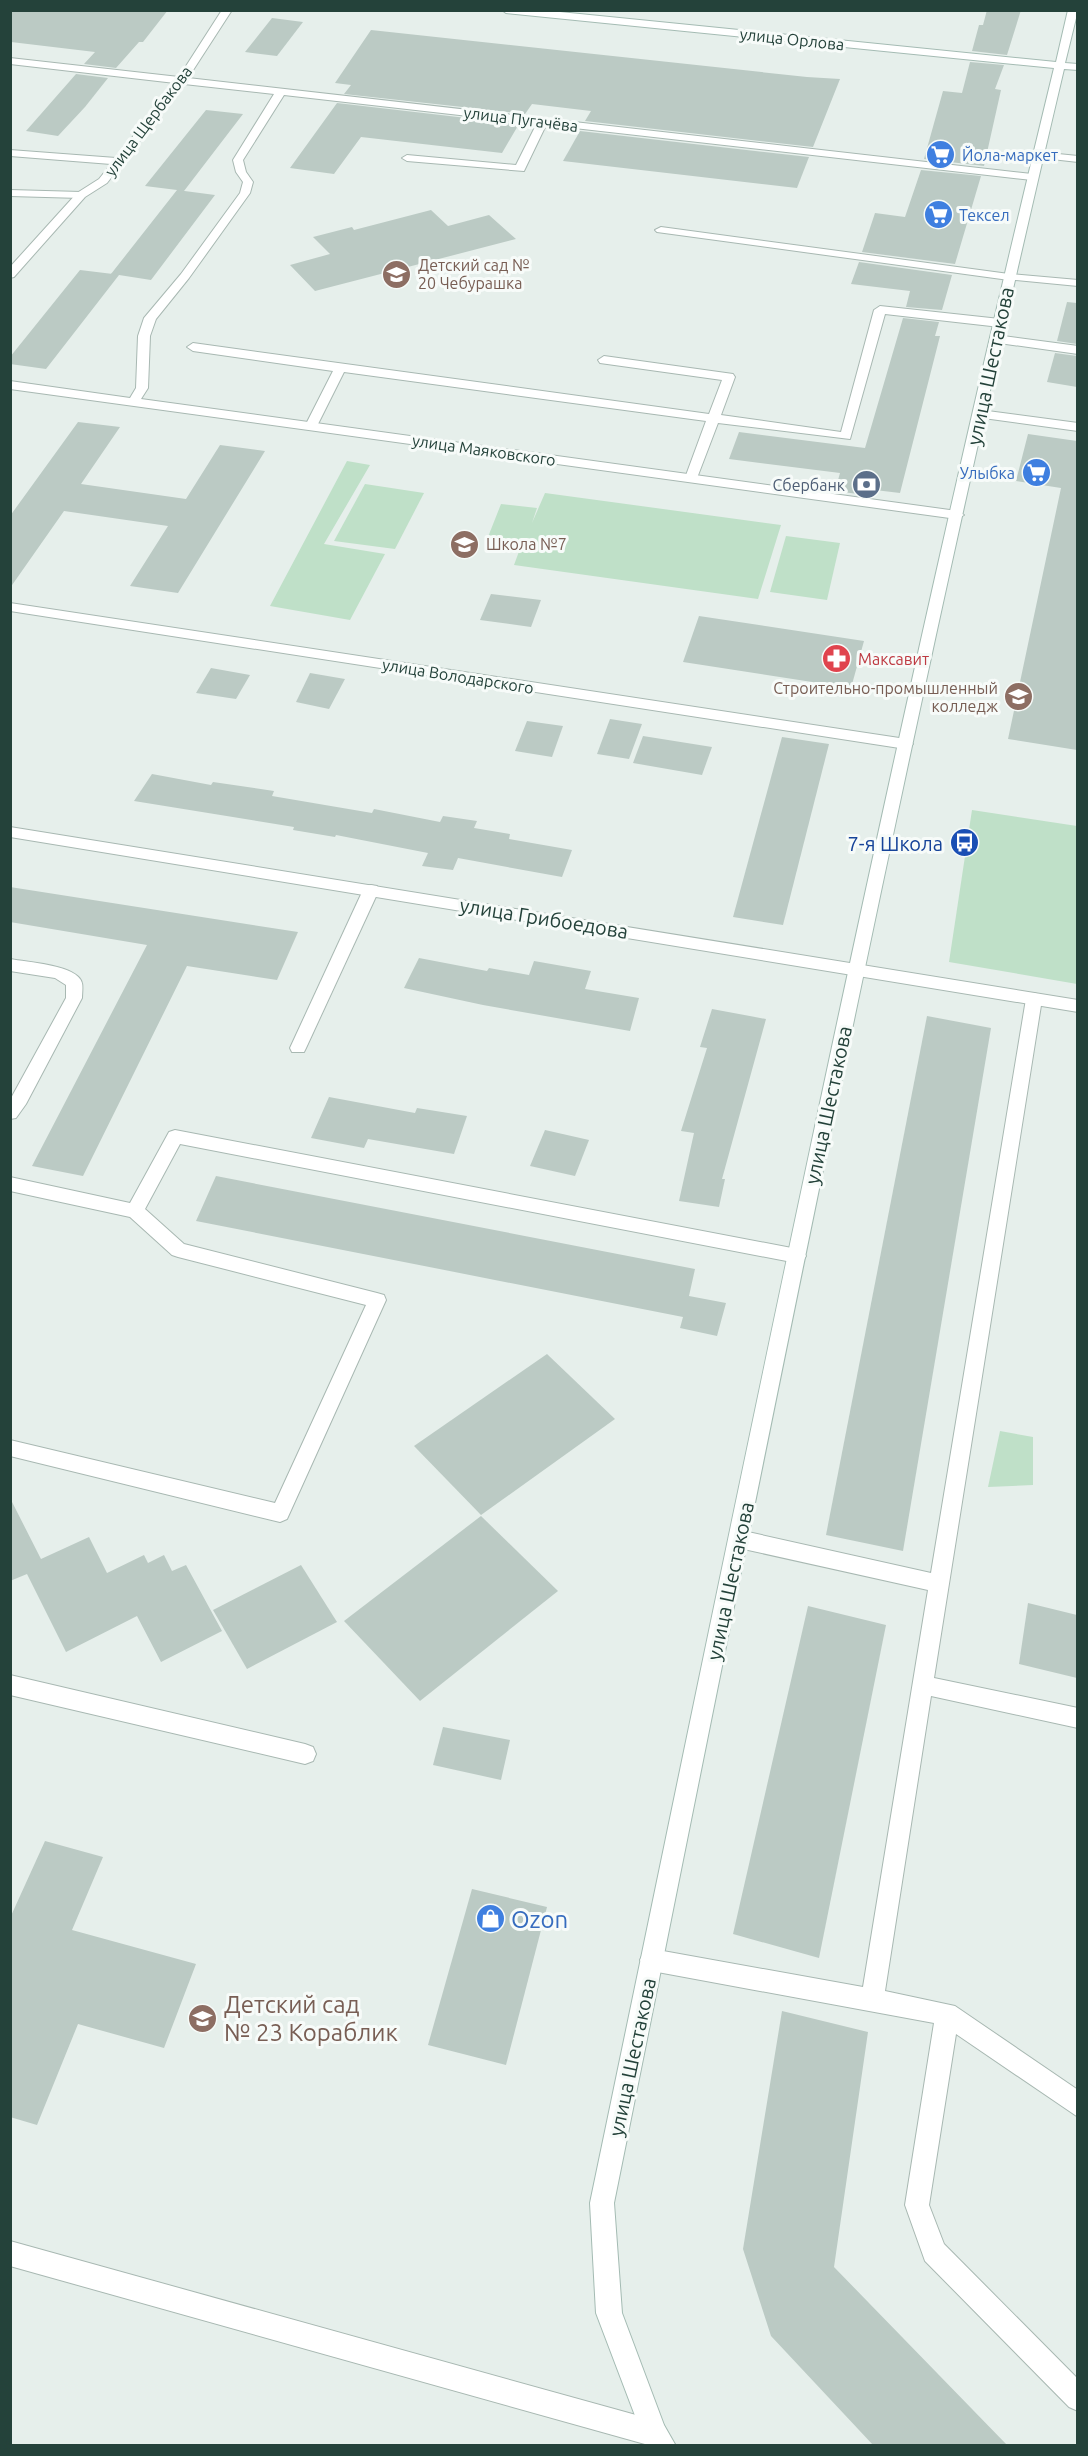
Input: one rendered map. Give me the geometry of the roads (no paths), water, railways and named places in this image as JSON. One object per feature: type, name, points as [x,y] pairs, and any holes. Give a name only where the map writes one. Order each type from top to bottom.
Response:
[{"type":"street","name":"улица Щербакова","points":[[10,275],[81,195],[103,181],[182,80],[227,10]]},
{"type":"street","name":"улица Орлова","points":[[506,10],[1069,66]]},
{"type":"street","name":"улица Шестакова","points":[[658,2439],[609,2313],[602,2204],[856,968],[1032,177],[1069,66],[1073,10]]},
{"type":"street","name":"улица Пугачёва","points":[[10,61],[1032,177]]},
{"type":"street","points":[[133,402],[142,388],[144,336],[150,318],[185,276],[245,193],[248,182],[241,172],[238,160],[281,91]]},
{"type":"street","points":[[407,158],[520,169],[543,121]]},
{"type":"street","points":[[10,153],[119,161]]},
{"type":"street","points":[[1038,155],[1077,159]]},
{"type":"street","points":[[10,193],[81,195]]},
{"type":"street","points":[[661,230],[1009,277],[1077,283]]},
{"type":"street","points":[[192,347],[846,435],[880,310],[998,331],[1077,350]]},
{"type":"street","points":[[604,360],[729,377],[691,478]]},
{"type":"street","points":[[310,426],[340,368]]},
{"type":"street","name":"улица Маяковского","points":[[10,385],[957,515]]},
{"type":"street","points":[[980,414],[1077,427]]},
{"type":"street","name":"улица Володарского","points":[[10,607],[906,744]]},
{"type":"street","name":"улица Грибоедова","points":[[10,832],[856,968],[1077,1006]]},
{"type":"street","points":[[298,1048],[371,890]]},
{"type":"street","points":[[10,966],[59,973],[74,983],[74,998],[14,1103]]},
{"type":"street","points":[[872,2000],[1034,999]]},
{"type":"street","points":[[135,1211],[175,1137],[797,1256]]},
{"type":"street","points":[[10,1184],[135,1211],[178,1250],[377,1300],[280,1513],[10,1448]]},
{"type":"street","points":[[739,1539],[939,1584]]},
{"type":"street","points":[[10,1685],[305,1754]]},
{"type":"street","points":[[923,1685],[1077,1718]]},
{"type":"street","points":[[652,1960],[947,2014],[1077,2105]]},
{"type":"street","points":[[947,2014],[917,2205],[934,2252],[1077,2398]]},
{"type":"street","points":[[10,2253],[658,2439]]},
{"type":"place","name":"Йола-маркет","points":[[941,155]]},
{"type":"place","name":"Тексел","points":[[938,215]]},
{"type":"place","name":"Детский сад № 20 Чебурашка","points":[[397,274]]},
{"type":"place","name":"Улыбка","points":[[1036,473]]},
{"type":"place","name":"Сбербанк","points":[[866,485]]},
{"type":"place","name":"Школа №7","points":[[465,544]]},
{"type":"place","name":"Максавит","points":[[837,659]]},
{"type":"place","name":"Строительно-промышленный колледж","points":[[1019,697]]},
{"type":"place","name":"7-я Школа","points":[[964,843]]},
{"type":"place","name":"Ozon","points":[[490,1919]]},
{"type":"place","name":"Детский сад № 23 Кораблик","points":[[203,2018]]}]
